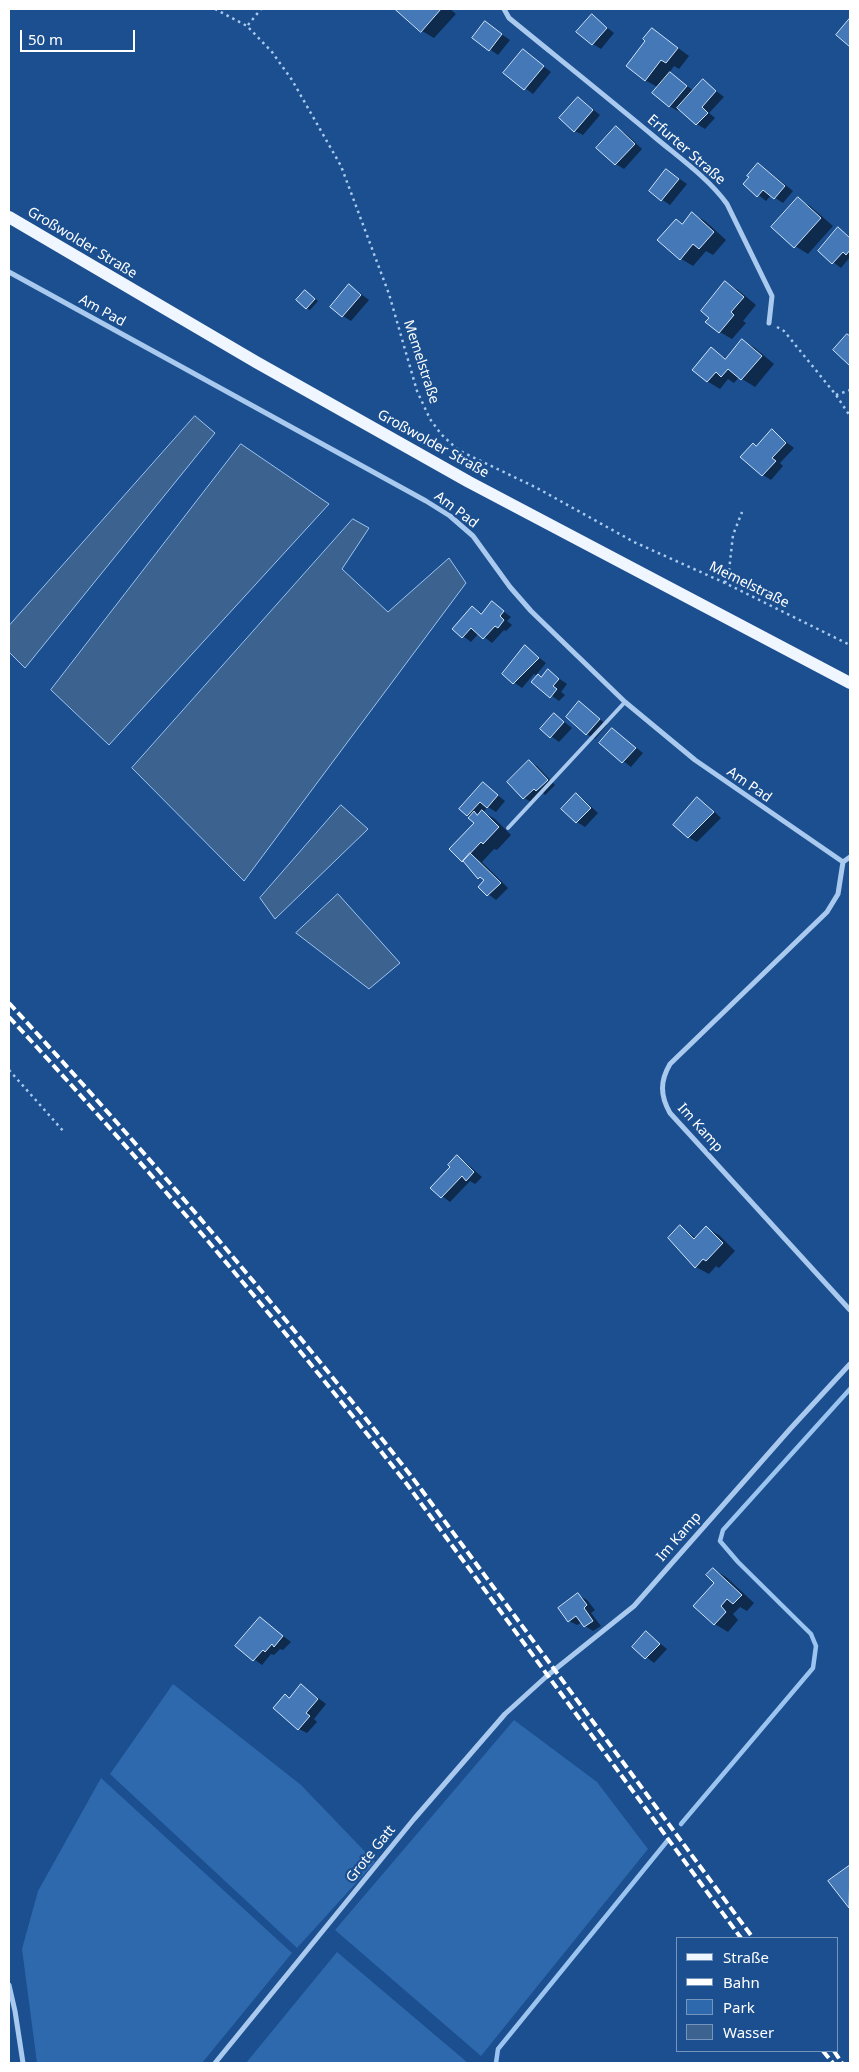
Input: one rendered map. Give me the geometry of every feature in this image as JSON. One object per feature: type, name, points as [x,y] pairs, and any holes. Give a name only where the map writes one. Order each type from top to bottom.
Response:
[{"type":"main road","name":"Großwolder Straße","points":[[9,217],[222,342],[469,482],[850,683]]},
{"type":"street","name":"Erfurter Straße","points":[[504,9],[508,18],[627,113],[698,173],[720,195],[727,204],[772,296],[769,323]]},
{"type":"street","name":"Am Pad","points":[[9,272],[426,501],[450,516],[473,536],[510,587],[531,611],[625,702],[695,760],[843,862]]},
{"type":"street","points":[[843,862],[850,857]]},
{"type":"street","name":"Im Kamp","points":[[843,862],[838,894],[827,912],[670,1064],[662,1082],[662,1094],[670,1113],[850,1310]]},
{"type":"street","name":"Im Kamp","points":[[556,1670],[634,1606],[850,1364]]},
{"type":"street","name":"Grote Gatt","points":[[215,2063],[462,1763],[506,1714],[556,1670]]},
{"type":"street","points":[[9,1984],[23,2063]]},
{"type":"lane","points":[[508,828],[625,702]]},
{"type":"path","name":"Memelstraße","points":[[215,9],[247,26],[272,52],[292,80],[340,166],[388,294],[417,391],[430,419],[441,434],[458,450],[545,492],[634,542],[725,583],[850,646]]},
{"type":"path","points":[[247,26],[260,9]]},
{"type":"path","points":[[769,323],[784,331],[836,395],[850,416]]},
{"type":"path","points":[[836,395],[850,390]]},
{"type":"path","points":[[725,583],[729,571],[734,535],[742,512]]},
{"type":"path","points":[[9,1070],[65,1133]]},
{"type":"green space","points":[[173,1684],[301,1785],[375,1862],[297,1948],[110,1774]]},
{"type":"green space","points":[[514,1720],[597,1782],[648,1849],[481,2056],[335,1930]]},
{"type":"green space","points":[[101,1778],[292,1953],[202,2063],[37,2063],[22,1949],[38,1891]]},
{"type":"green space","points":[[337,1952],[468,2063],[246,2063]]},
{"type":"water","points":[[195,416],[215,433],[25,668],[9,652],[9,626]]},
{"type":"water","points":[[241,444],[329,504],[109,745],[51,690]]},
{"type":"water","points":[[353,519],[369,528],[342,569],[388,612],[449,558],[466,583],[244,881],[132,768]]},
{"type":"water","points":[[341,805],[368,829],[275,919],[260,898]]},
{"type":"water","points":[[338,894],[400,963],[369,989],[296,933]]},
{"type":"building","points":[[395,9],[441,9],[421,32]]},
{"type":"building","points":[[592,14],[607,28],[592,45],[576,32]]},
{"type":"building","points":[[850,18],[850,47],[836,35]]},
{"type":"building","points":[[485,21],[502,34],[489,51],[472,38]]},
{"type":"building","points":[[652,28],[678,48],[666,63],[661,60],[645,81],[626,66],[645,41],[643,39]]},
{"type":"building","points":[[523,49],[544,66],[524,90],[503,73]]},
{"type":"building","points":[[670,72],[687,86],[669,107],[652,93]]},
{"type":"building","points":[[703,79],[716,91],[702,107],[708,113],[696,125],[677,108]]},
{"type":"building","points":[[578,97],[593,110],[574,132],[559,118]]},
{"type":"building","points":[[616,126],[635,144],[615,165],[596,148]]},
{"type":"building","points":[[758,163],[785,186],[774,199],[763,190],[757,197],[743,184]]},
{"type":"building","points":[[666,169],[679,179],[661,201],[649,191]]},
{"type":"building","points":[[798,197],[821,218],[794,248],[771,227]]},
{"type":"building","points":[[692,212],[714,232],[699,249],[693,244],[680,260],[657,240],[676,219],[682,224]]},
{"type":"building","points":[[838,227],[850,238],[850,250],[846,255],[843,252],[832,264],[818,251]]},
{"type":"building","points":[[725,281],[744,297],[731,312],[734,315],[719,333],[705,322],[709,318],[701,311]]},
{"type":"building","points":[[349,284],[361,295],[342,317],[330,307]]},
{"type":"building","points":[[305,290],[315,299],[306,309],[296,300]]},
{"type":"building","points":[[847,334],[850,336],[850,366],[833,350]]},
{"type":"building","points":[[742,339],[762,356],[741,380],[728,369],[721,377],[716,372],[707,382],[692,370],[711,347],[725,359]]},
{"type":"building","points":[[772,429],[786,443],[772,458],[776,461],[762,476],[740,457],[753,443],[756,446]]},
{"type":"building","points":[[492,601],[504,611],[500,616],[504,620],[498,628],[495,626],[483,639],[471,628],[462,638],[452,629],[472,606],[481,614]]},
{"type":"building","points":[[525,645],[539,658],[513,684],[502,674]]},
{"type":"building","points":[[548,669],[559,679],[553,686],[557,689],[550,698],[531,682],[538,674],[541,677]]},
{"type":"building","points":[[579,701],[600,719],[586,735],[566,717]]},
{"type":"building","points":[[554,713],[564,722],[550,738],[540,729]]},
{"type":"building","points":[[612,728],[636,748],[622,763],[599,743]]},
{"type":"building","points":[[529,760],[548,780],[523,799],[507,782]]},
{"type":"building","points":[[483,782],[498,795],[487,808],[480,802],[467,816],[459,809]]},
{"type":"building","points":[[576,793],[591,808],[576,823],[561,809]]},
{"type":"building","points":[[697,797],[714,812],[688,838],[673,825]]},
{"type":"building","points":[[482,810],[499,827],[462,862],[449,849],[474,823],[468,818],[474,811],[477,815]]},
{"type":"building","points":[[470,853],[501,883],[487,896],[478,887],[484,880],[480,877],[478,879],[463,861]]},
{"type":"building","points":[[457,1155],[474,1172],[466,1181],[462,1176],[441,1198],[430,1188],[450,1167],[448,1165]]},
{"type":"building","points":[[680,1225],[694,1239],[706,1226],[723,1243],[706,1261],[703,1259],[695,1268],[668,1238]]},
{"type":"building","points":[[713,1568],[742,1595],[733,1604],[727,1599],[721,1606],[726,1612],[714,1625],[693,1606],[714,1583],[706,1575]]},
{"type":"building","points":[[578,1593],[587,1605],[584,1608],[593,1621],[584,1627],[576,1616],[568,1622],[558,1608]]},
{"type":"building","points":[[260,1617],[283,1636],[274,1647],[272,1644],[265,1652],[263,1650],[253,1661],[235,1646]]},
{"type":"building","points":[[646,1631],[660,1644],[645,1659],[632,1647]]},
{"type":"building","points":[[301,1684],[318,1699],[306,1713],[310,1716],[298,1730],[273,1708],[285,1694],[289,1698]]},
{"type":"building","points":[[849,1866],[850,1868],[849,1908],[828,1881]]},
{"type":"waterway","points":[[681,1824],[813,1668],[816,1646],[811,1634],[738,1562],[720,1541],[723,1530],[850,1389]]},
{"type":"waterway","points":[[496,2063],[498,2049],[668,1840]]},
{"type":"railway","points":[[9,1003],[165,1177],[364,1416],[412,1477],[752,1937]]},
{"type":"railway","points":[[9,1017],[112,1130],[212,1246],[310,1363],[406,1483],[740,1937]]},
{"type":"railway","points":[[824,2052],[833,2063]]},
{"type":"railway","points":[[835,2052],[842,2063]]}]
